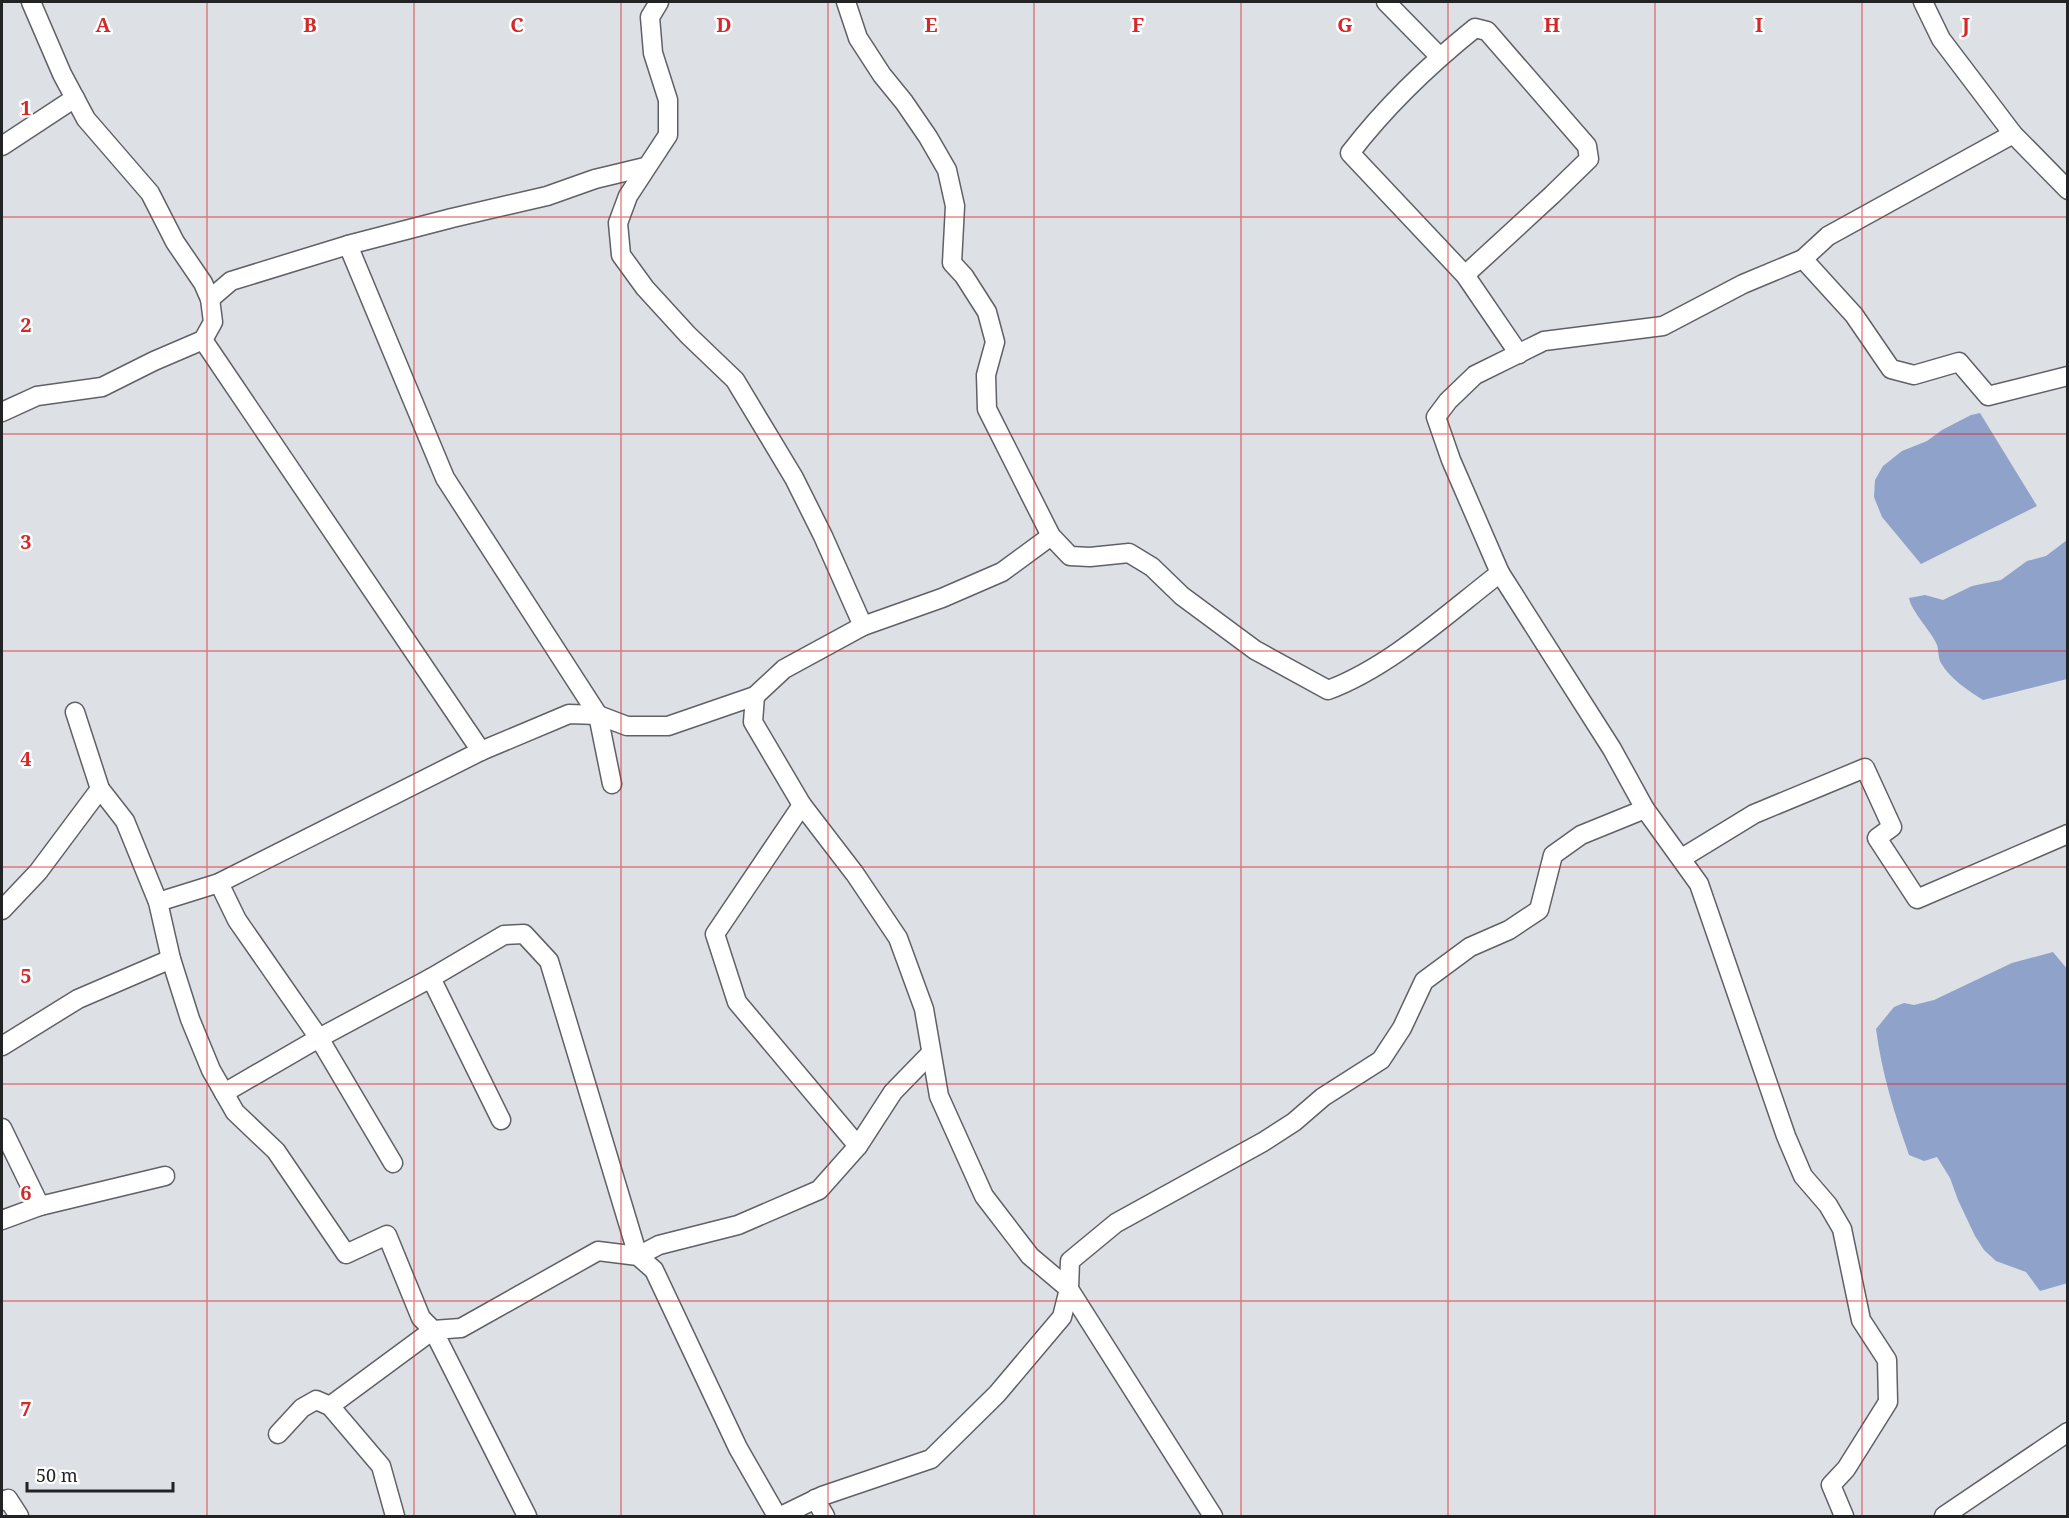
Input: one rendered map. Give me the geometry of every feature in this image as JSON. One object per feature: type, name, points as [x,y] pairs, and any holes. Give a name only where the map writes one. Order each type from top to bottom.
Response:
[{"type":"street","points":[[2,412],[37,396],[102,387],[202,340],[213,322],[210,299],[175,242],[150,193],[86,119],[62,74],[31,2]]},
{"type":"street","points":[[659,2],[650,17],[653,53],[668,99],[668,135],[628,196],[618,223],[621,255],[666,312],[735,380],[794,478],[863,626]]},
{"type":"street","points":[[846,2],[858,38],[928,137],[947,170],[955,206],[952,263],[964,276],[987,312],[995,342],[986,375],[987,409],[1051,536],[1070,556],[1090,557],[1129,553],[1152,567],[1182,596],[1256,650],[1328,690],[1352,681],[1421,635],[1500,573]]},
{"type":"street","points":[[1386,2],[1439,56]]},
{"type":"street","points":[[1923,2],[1941,39],[2013,134],[2067,190]]},
{"type":"street","points":[[1465,275],[1589,159],[1587,146],[1487,31],[1475,28],[1439,56],[1374,121],[1350,153],[1465,275],[1519,354]]},
{"type":"street","points":[[2,146],[75,98]]},
{"type":"street","points":[[1844,1516],[1831,1485],[1846,1469],[1888,1402],[1887,1360],[1862,1320],[1842,1229],[1828,1205],[1803,1176],[1786,1136],[1699,884],[1646,809],[1612,749],[1500,573],[1451,460],[1436,417],[1448,401],[1476,375],[1544,341],[1664,326],[1743,284],[1803,259],[1828,236],[2013,134]]},
{"type":"street","points":[[210,299],[231,281],[348,245],[440,220],[547,196],[595,178],[645,168]]},
{"type":"street","points":[[348,245],[445,478],[598,715],[612,784]]},
{"type":"street","points":[[1803,259],[1854,315],[1891,369],[1914,375],[1959,363],[1988,396],[2067,376]]},
{"type":"street","points":[[202,340],[481,751]]},
{"type":"street","points":[[158,902],[219,884],[481,751],[569,714],[598,715],[627,726],[668,726],[755,696],[784,669],[863,626],[942,598],[1002,572],[1051,536]]},
{"type":"street","points":[[755,696],[753,722],[802,805],[855,874],[898,938],[924,1009],[939,1096],[984,1196],[1030,1256],[1069,1289],[1213,1516]]},
{"type":"street","points":[[75,712],[100,789],[125,821],[158,902],[171,959],[190,1019],[211,1070],[235,1112],[276,1150],[346,1254],[387,1235],[421,1318],[433,1330],[526,1516]]},
{"type":"street","points":[[1682,858],[1754,814],[1865,768],[1892,827],[1878,838],[1917,899],[2067,834]]},
{"type":"street","points":[[2,910],[38,873],[100,789]]},
{"type":"street","points":[[802,805],[715,934],[737,1002],[858,1146]]},
{"type":"street","points":[[224,1093],[504,935],[524,934],[549,961],[638,1256],[654,1270],[738,1448],[779,1516],[815,1499],[931,1459],[997,1394],[1062,1317],[1069,1289],[1070,1261],[1116,1223],[1263,1142],[1294,1122],[1323,1097],[1381,1060],[1402,1028],[1424,981],[1470,947],[1509,930],[1539,910],[1553,855],[1581,835],[1646,809]]},
{"type":"street","points":[[219,884],[237,920],[319,1038],[393,1163]]},
{"type":"street","points":[[2,1046],[78,999],[171,959]]},
{"type":"street","points":[[431,978],[501,1120]]},
{"type":"street","points":[[330,1406],[433,1330],[461,1328],[598,1251],[638,1256],[658,1245],[738,1225],[819,1190],[858,1146],[893,1092],[931,1053]]},
{"type":"street","points":[[2,1128],[40,1206]]},
{"type":"street","points":[[2,1220],[40,1206],[165,1176]]},
{"type":"street","points":[[278,1434],[302,1408],[316,1400],[330,1406],[381,1466],[395,1516]]},
{"type":"street","points":[[1944,1516],[2067,1432]]},
{"type":"street","points":[[2,1501],[8,1499],[19,1516]]},
{"type":"street","points":[[815,1499],[825,1516]]},
{"type":"water","points":[[1980,413],[2037,506],[1921,564],[1882,517],[1874,497],[1875,480],[1883,466],[1902,451],[1927,441],[1942,430],[1971,415]]},
{"type":"water","points":[[2067,540],[2067,679],[1983,700],[1960,684],[1945,669],[1940,661],[1937,645],[1913,609],[1909,598],[1925,595],[1943,600],[1972,586],[2001,580],[2027,561],[2046,556]]},
{"type":"water","points":[[2053,952],[2068,970],[2068,1283],[2040,1291],[2026,1272],[1996,1261],[1984,1250],[1958,1200],[1950,1178],[1937,1157],[1924,1161],[1909,1155],[1889,1093],[1876,1029],[1894,1007],[1904,1003],[1914,1005],[1934,1000],[2012,963]]}]
